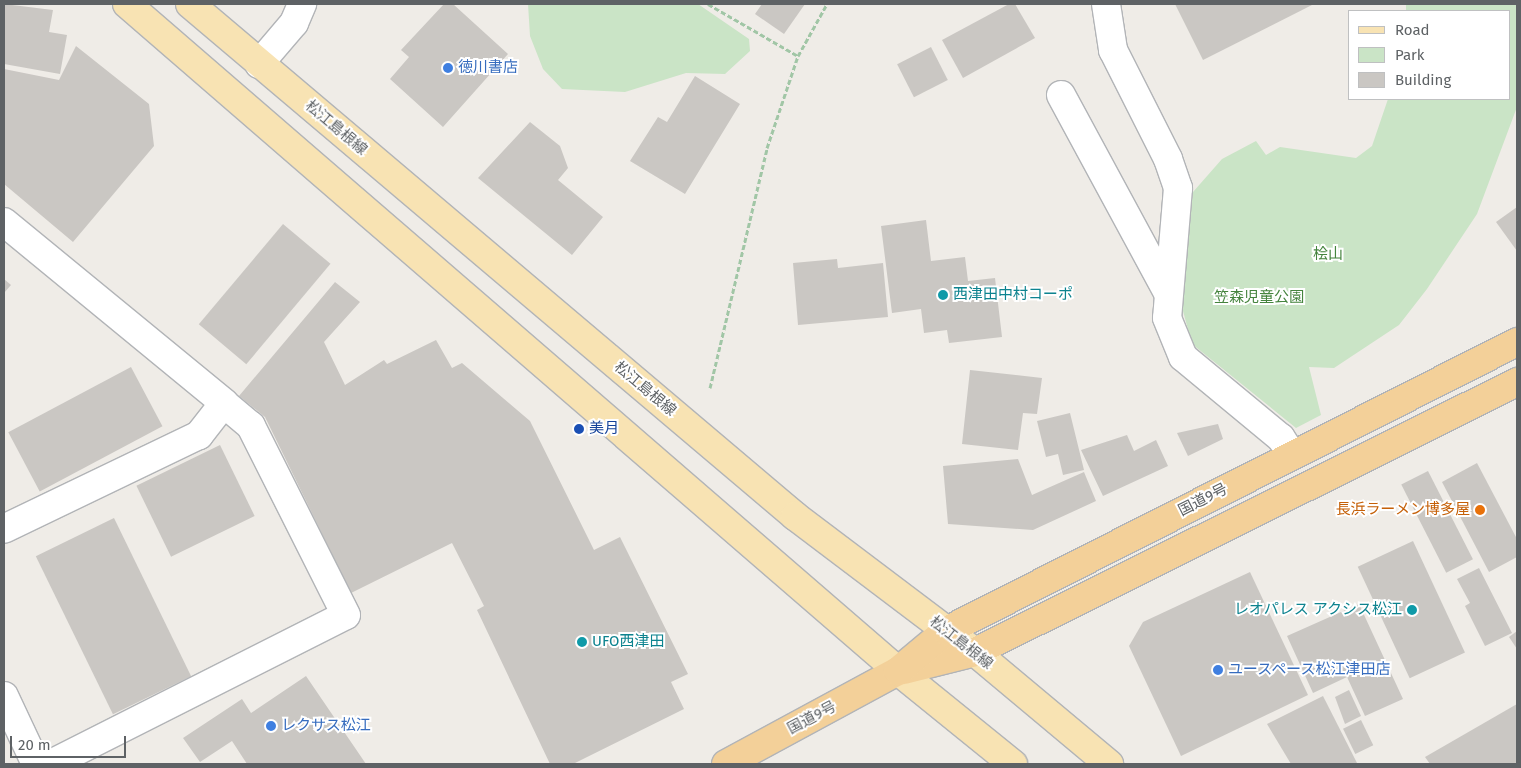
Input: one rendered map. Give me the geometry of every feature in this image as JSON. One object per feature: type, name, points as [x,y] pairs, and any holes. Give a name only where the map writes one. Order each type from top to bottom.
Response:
[{"type":"highway","name":"国道9号","points":[[726,764],[898,672],[946,630],[1517,342]]},
{"type":"highway","name":"国道9号","points":[[898,672],[975,652],[1517,382]]},
{"type":"main road","points":[[127,4],[898,672],[1013,764]]},
{"type":"main road","name":"松江島根線","points":[[190,4],[258,64],[794,516],[975,652],[1109,764]]},
{"type":"street","points":[[258,64],[294,23],[302,4]]},
{"type":"street","points":[[1106,4],[1113,50],[1168,159],[1178,188],[1167,318],[1183,357],[1281,438],[1292,456]]},
{"type":"street","points":[[1061,95],[1168,294]]},
{"type":"street","points":[[4,222],[252,426],[346,616],[51,764]]},
{"type":"street","points":[[4,529],[199,435],[224,403]]},
{"type":"street","points":[[4,696],[36,764]]},
{"type":"path","points":[[708,4],[798,56]]},
{"type":"path","points":[[710,388],[767,148],[798,56],[827,4]]},
{"type":"green space","points":[[528,4],[698,4],[749,39],[750,51],[725,74],[686,73],[625,92],[562,89],[543,69],[530,36]]},
{"type":"green space","name":"桧山","points":[[1406,4],[1517,4],[1517,107],[1477,214],[1427,289],[1399,325],[1334,368],[1309,367],[1321,415],[1296,428],[1192,344],[1180,300],[1193,192],[1222,159],[1256,141],[1266,155],[1280,147],[1356,158],[1372,146],[1388,100],[1511,100],[1511,10],[1406,10]]},
{"type":"building","points":[[4,4],[53,10],[49,32],[67,35],[60,74],[4,64]]},
{"type":"building","name":"徳川書店","points":[[444,4],[453,4],[508,54],[443,127],[390,79],[409,57],[401,50]]},
{"type":"building","points":[[762,4],[805,4],[784,34],[755,14]]},
{"type":"building","points":[[1009,4],[1015,4],[1035,38],[963,78],[942,40]]},
{"type":"building","points":[[1175,4],[1314,4],[1203,60]]},
{"type":"building","points":[[76,46],[149,104],[154,146],[73,242],[4,184],[4,69],[59,80]]},
{"type":"building","points":[[931,47],[948,80],[914,97],[897,64]]},
{"type":"building","points":[[695,76],[740,104],[685,194],[630,161],[658,117],[667,122]]},
{"type":"building","points":[[530,122],[560,146],[568,168],[558,180],[603,217],[572,255],[478,178]]},
{"type":"building","points":[[1517,207],[1517,251],[1496,222]]},
{"type":"building","name":"西津田中村コーポ","points":[[926,220],[931,261],[965,257],[968,281],[995,278],[1002,337],[949,343],[947,330],[924,333],[921,309],[892,313],[881,226]]},
{"type":"building","points":[[283,224],[330,264],[246,364],[199,324]]},
{"type":"building","points":[[837,259],[838,268],[883,263],[888,317],[798,325],[793,263]]},
{"type":"building","points":[[4,279],[11,285],[4,293]]},
{"type":"building","points":[[335,282],[360,302],[324,342],[345,385],[384,360],[387,364],[436,340],[452,368],[462,363],[530,421],[594,550],[620,537],[688,674],[671,682],[684,709],[573,764],[550,764],[477,610],[484,606],[452,543],[351,593],[265,417],[239,396]]},
{"type":"building","points":[[131,367],[162,426],[40,491],[8,432]]},
{"type":"building","points":[[970,370],[1042,378],[1037,414],[1023,413],[1018,450],[962,444]]},
{"type":"building","points":[[1070,413],[1084,470],[1063,475],[1058,454],[1046,457],[1037,421]]},
{"type":"building","points":[[1218,424],[1223,439],[1188,456],[1177,433]]},
{"type":"building","points":[[1127,435],[1134,451],[1156,440],[1168,466],[1103,496],[1081,450]]},
{"type":"building","points":[[220,445],[255,516],[171,557],[136,486]]},
{"type":"building","points":[[1018,459],[1032,495],[1084,472],[1096,501],[1033,530],[948,524],[943,466]]},
{"type":"building","name":"長浜ラーメン博多屋","points":[[1477,463],[1517,539],[1517,557],[1489,572],[1442,482]]},
{"type":"building","points":[[1428,471],[1473,559],[1446,573],[1401,485]]},
{"type":"building","points":[[114,518],[191,676],[113,714],[36,556]]},
{"type":"building","name":"レオパレス アクシス松江","points":[[1413,541],[1465,652],[1410,678],[1358,567]]},
{"type":"building","points":[[1479,568],[1512,633],[1485,646],[1465,606],[1470,603],[1457,579]]},
{"type":"building","name":"ユースペース松江津田店","points":[[1250,572],[1308,695],[1181,756],[1129,646],[1143,622]]},
{"type":"building","points":[[1359,604],[1403,699],[1365,716],[1347,677],[1313,693],[1287,636]]},
{"type":"building","points":[[1517,631],[1517,649],[1509,637]]},
{"type":"building","name":"レクサス松江","points":[[306,676],[366,764],[247,764],[232,741],[200,762],[183,738],[242,699],[251,713]]},
{"type":"building","points":[[1349,690],[1361,716],[1345,724],[1335,697]]},
{"type":"building","points":[[1323,696],[1357,763],[1291,764],[1267,724]]},
{"type":"building","points":[[1517,704],[1517,764],[1430,764],[1425,757]]},
{"type":"building","points":[[1361,720],[1373,745],[1355,754],[1343,729]]},
{"type":"place","name":"徳川書店","points":[[448,68]]},
{"type":"place","name":"西津田中村コーポ","points":[[943,295]]},
{"type":"place","name":"美月","points":[[579,429]]},
{"type":"place","name":"長浜ラーメン博多屋","points":[[1480,510]]},
{"type":"place","name":"レオパレス アクシス松江","points":[[1412,610]]},
{"type":"place","name":"UFO西津田","points":[[582,642]]},
{"type":"place","name":"ユースペース松江津田店","points":[[1218,670]]},
{"type":"place","name":"レクサス松江","points":[[271,726]]},
{"type":"park label","name":"笠森児童公園","points":[[1259,298]]}]
